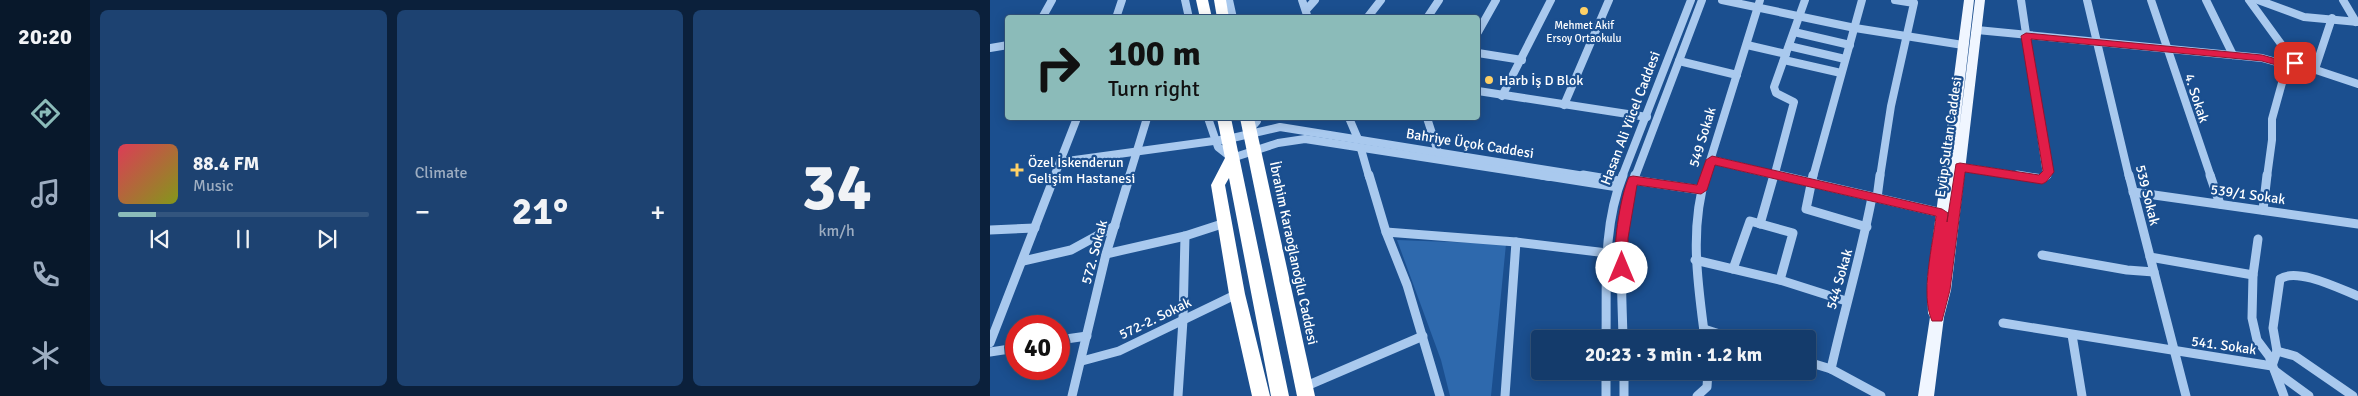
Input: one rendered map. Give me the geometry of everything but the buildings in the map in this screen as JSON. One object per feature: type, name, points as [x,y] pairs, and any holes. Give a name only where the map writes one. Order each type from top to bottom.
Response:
[{"type":"highway","points":[[1202,0],[1205,15]]},
{"type":"highway","points":[[1220,0],[1222,15]]},
{"type":"highway","points":[[1224,120],[1221,139],[1232,158],[1280,396]]},
{"type":"highway","name":"İbrahim Karaoğlanoğlu Caddesi","points":[[1251,124],[1305,392]]},
{"type":"highway","points":[[1232,158],[1218,185],[1237,294],[1261,396]]},
{"type":"main road","points":[[1937,317],[1934,310],[1933,290],[1969,0]]},
{"type":"main road","name":"Eyüp Sultan Caddesi","points":[[1926,396],[1937,317],[1944,290],[1980,0]]},
{"type":"street","points":[[1044,15],[1052,0]]},
{"type":"street","points":[[1117,15],[1122,0]]},
{"type":"street","points":[[1185,0],[1188,15]]},
{"type":"street","points":[[1229,0],[1232,15]]},
{"type":"street","points":[[1302,0],[1307,14]]},
{"type":"street","points":[[1307,14],[1315,0]]},
{"type":"street","points":[[1369,15],[1381,0]]},
{"type":"street","points":[[1429,15],[1439,0]]},
{"type":"street","points":[[1480,28],[1496,0]]},
{"type":"street","points":[[1502,96],[1551,0]]},
{"type":"street","points":[[1564,105],[1609,0]]},
{"type":"street","name":"Hasan Ali Yücel Caddesi","points":[[1606,330],[1607,253],[1610,219],[1618,184],[1647,117],[1690,0]]},
{"type":"street","points":[[1623,330],[1622,238],[1626,203],[1633,180],[1702,0]]},
{"type":"street","points":[[1722,0],[1759,3],[1800,16],[1855,28],[1963,45]]},
{"type":"street","points":[[1760,224],[1794,102],[1776,93],[1774,87],[1805,0]]},
{"type":"street","points":[[1862,0],[1811,182],[1806,209],[1867,227]]},
{"type":"street","name":"544 Sokak","points":[[1831,369],[1846,301],[1862,251],[1875,197],[1891,106],[1914,4],[1895,0]]},
{"type":"street","points":[[1960,167],[2042,179],[2047,175],[2021,0]]},
{"type":"street","name":"539 Sokak","points":[[2086,0],[2186,396]]},
{"type":"street","name":"4. Sokak","points":[[2152,0],[2167,50],[2220,204]]},
{"type":"street","points":[[2206,0],[2233,56]]},
{"type":"street","points":[[2250,0],[2291,64]]},
{"type":"street","points":[[2258,0],[2299,16],[2357,22]]},
{"type":"street","points":[[2343,0],[2357,22]]},
{"type":"street","name":"549 Sokak","points":[[1704,330],[1695,260],[1701,190],[1712,160],[1759,3]]},
{"type":"street","points":[[2315,70],[2332,18]]},
{"type":"street","points":[[1977,30],[2262,58],[2315,70],[2358,84]]},
{"type":"street","points":[[1794,32],[1850,45]]},
{"type":"street","points":[[1747,45],[1787,53],[1845,58]]},
{"type":"street","points":[[990,48],[1005,46]]},
{"type":"street","points":[[1480,53],[1522,60]]},
{"type":"street","points":[[1787,53],[1841,73]]},
{"type":"street","points":[[1679,61],[1737,75]]},
{"type":"street","points":[[2263,210],[2272,140],[2272,119],[2291,64]]},
{"type":"street","points":[[1480,91],[1647,117]]},
{"type":"street","points":[[990,343],[1076,120]]},
{"type":"street","name":"572. Sokak","points":[[1072,396],[1082,361],[1106,254],[1146,120]]},
{"type":"street","points":[[1209,120],[1221,139]]},
{"type":"street","points":[[1350,120],[1358,139]]},
{"type":"street","points":[[1428,120],[1438,152]]},
{"type":"street","name":"Bahriye Üçok Caddesi","points":[[1060,162],[1221,139],[1251,124],[1288,128],[1438,152],[1618,184]]},
{"type":"street","name":"Bahriye Üçok Caddesi","points":[[1232,158],[1296,139],[1618,184]]},
{"type":"street","points":[[1361,149],[1386,232],[1407,285],[1440,396]]},
{"type":"street","points":[[1712,160],[1942,213]]},
{"type":"street","points":[[1633,180],[1701,190]]},
{"type":"street","name":"539/1 Sokak","points":[[2133,192],[2358,224]]},
{"type":"street","points":[[1733,269],[1750,221],[1793,233],[1780,280]]},
{"type":"street","points":[[1106,254],[1185,236],[1224,223]]},
{"type":"street","points":[[1023,261],[1054,256],[1071,250],[1115,226]]},
{"type":"street","points":[[990,230],[1035,228]]},
{"type":"street","points":[[1386,232],[1516,242],[1607,253]]},
{"type":"street","points":[[1178,396],[1183,320],[1185,236]]},
{"type":"street","points":[[2258,239],[2253,274],[2252,318],[2257,340],[2269,356],[2284,396]]},
{"type":"street","points":[[1505,396],[1516,242]]},
{"type":"street","points":[[2042,255],[2127,270],[2154,272]]},
{"type":"street","points":[[2150,257],[2253,274]]},
{"type":"street","points":[[1695,260],[1780,280],[1846,301]]},
{"type":"street","name":"541. Sokak","points":[[2003,323],[2273,368],[2277,351],[2273,328],[2280,279],[2284,276],[2298,274],[2358,296]]},
{"type":"street","name":"572-2. Sokak","points":[[1082,361],[1119,351],[1237,294]]},
{"type":"street","points":[[2072,335],[2082,396]]},
{"type":"street","points":[[1070,338],[1087,336]]},
{"type":"street","points":[[1305,392],[1423,336]]},
{"type":"street","points":[[990,352],[1005,350]]},
{"type":"street","points":[[2277,351],[2295,356],[2353,396]]},
{"type":"street","points":[[1816,364],[1831,369],[1881,396]]},
{"type":"street","points":[[2273,368],[2309,396]]},
{"type":"street","points":[[1606,380],[1606,396]]},
{"type":"street","points":[[1624,380],[1624,396]]},
{"type":"street","points":[[1697,396],[1707,388],[1707,380]]},
{"type":"shaded area","points":[[1397,240],[1506,244],[1491,396],[1450,396],[1441,360]]},
{"type":"place","name":"Mehmet Akif Ersoy Ortaokulu","points":[[1584,11]]},
{"type":"place","name":"Harb İş D Blok","points":[[1489,80]]},
{"type":"place","name":"Özel İskenderun Gelişim Hastanesi","points":[[1017,170]]},
{"type":"route","points":[[1622,268],[1622,238],[1626,203],[1633,180],[1701,190],[1712,160],[1942,213],[1933,298],[1937,317],[1944,290],[1960,167],[2042,179],[2045,178],[2048,172],[2026,36],[2262,58],[2287,65],[2295,63]]}]
